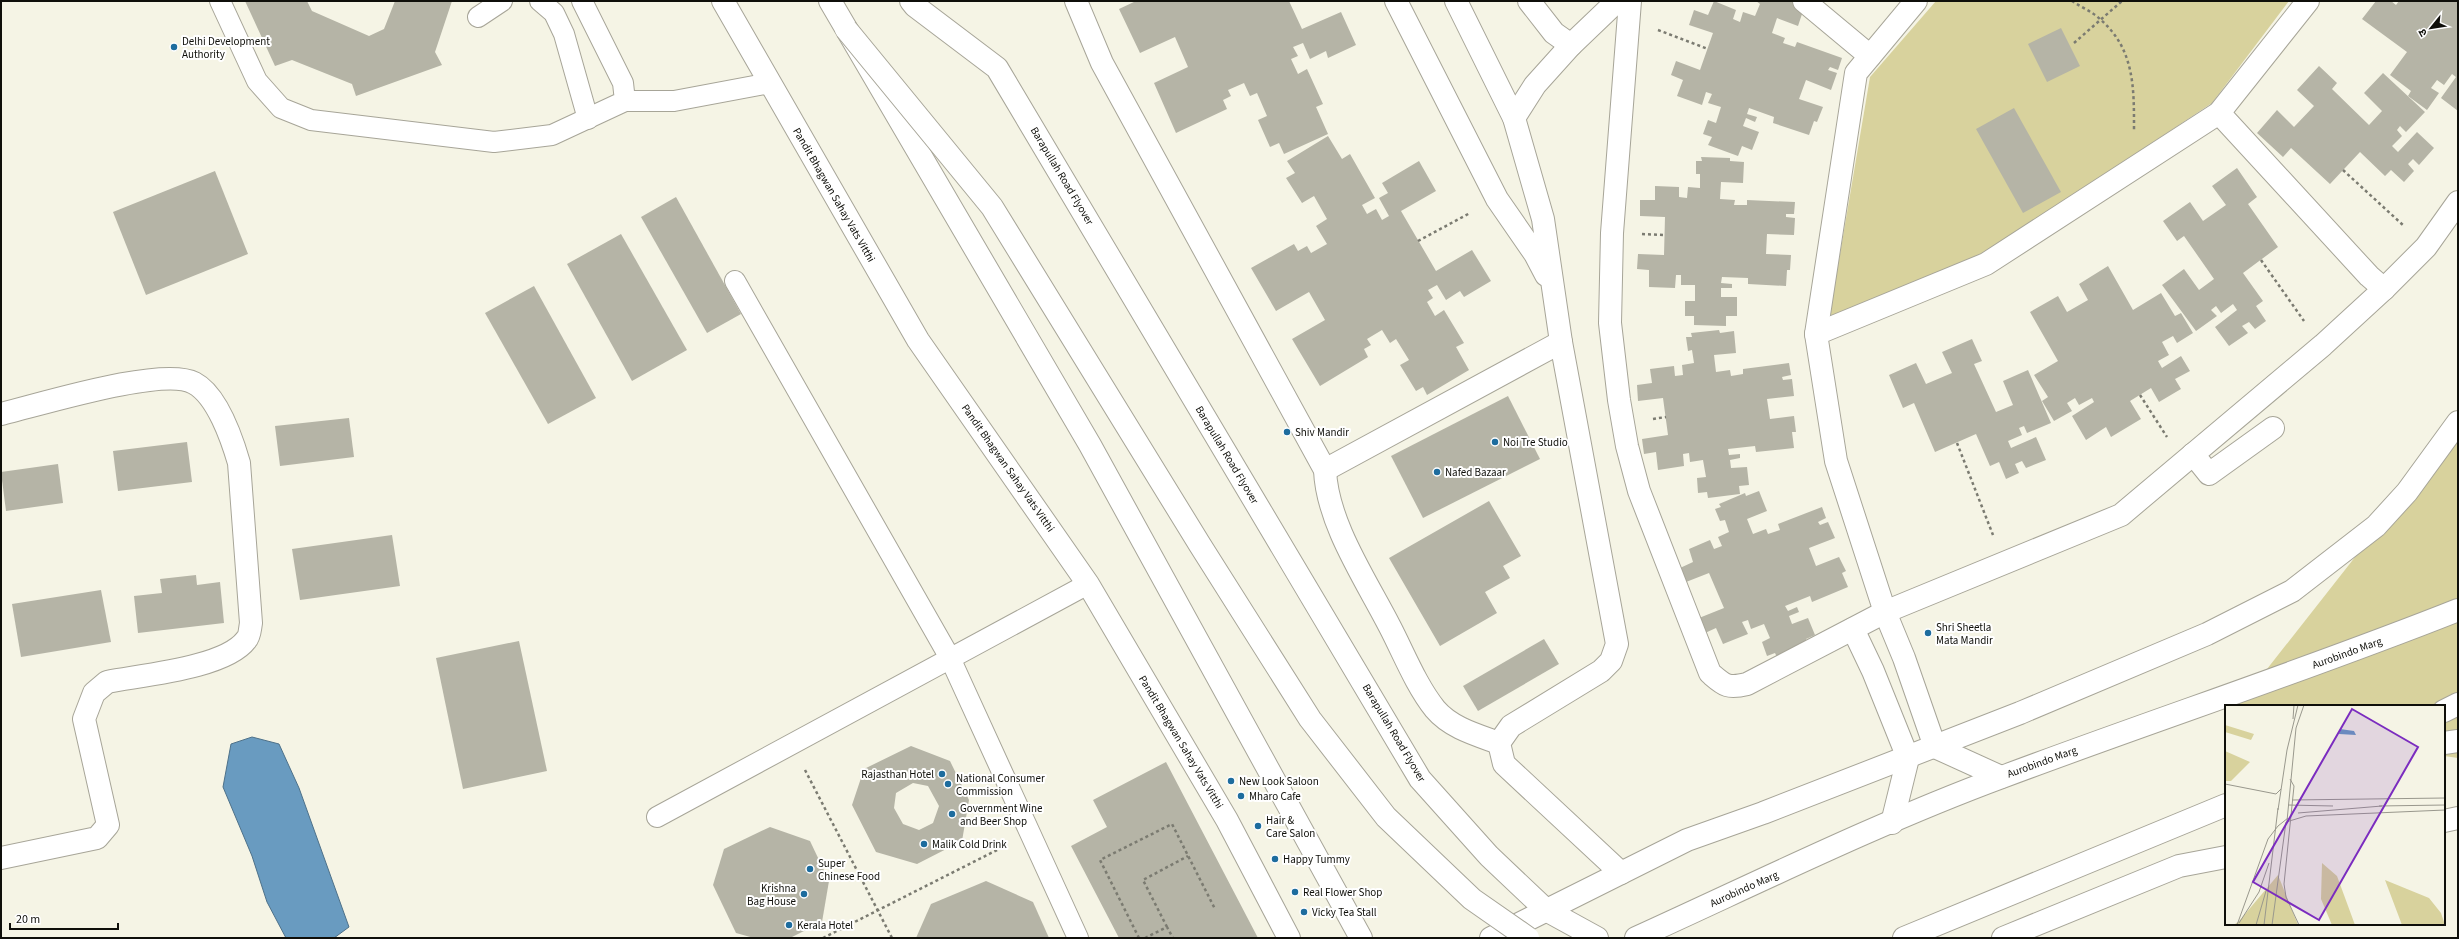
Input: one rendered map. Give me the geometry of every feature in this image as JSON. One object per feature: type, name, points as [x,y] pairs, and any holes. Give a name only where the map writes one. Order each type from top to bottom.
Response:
[{"type":"main road","name":"Pandit Bhagwan Sahay Vats Vitthi","points":[[723,1],[918,340],[1088,584],[1227,820],[1289,938]]},
{"type":"main road","points":[[830,1],[1090,444],[1361,938]]},
{"type":"main road","name":"Barapullah Road Flyover","points":[[911,1],[915,6],[997,68],[1420,779],[1488,856],[1546,910],[1597,938]]},
{"type":"main road","points":[[1076,1],[1102,63],[1325,470],[1325,487],[1340,531],[1415,676],[1436,710],[1461,729],[1499,743]]},
{"type":"main road","points":[[1396,1],[1497,199],[1535,254],[1551,283]]},
{"type":"main road","points":[[1456,1],[1514,118],[1543,219],[1551,283],[1561,342],[1617,644],[1611,661],[1601,671],[1511,726],[1499,743],[1504,764],[1621,873]]},
{"type":"main road","points":[[1529,1],[1554,33],[1571,44]]},
{"type":"main road","points":[[1514,118],[1535,85],[1571,44],[1617,1]]},
{"type":"main road","points":[[1804,1],[1870,56]]},
{"type":"main road","points":[[1916,1],[1856,73],[1816,334],[1836,461],[1885,612],[1904,658],[1935,747],[2001,777]]},
{"type":"main road","points":[[1816,334],[1986,264],[2219,113],[2308,1]]},
{"type":"main road","points":[[1629,10],[1612,233],[1610,324],[1626,446],[1639,491],[1710,673],[1724,686],[1736,687],[1747,684],[1885,612],[2120,515],[2323,345],[2384,289],[2426,247],[2458,202]]},
{"type":"main road","points":[[846,29],[992,207],[1196,538],[1310,719],[1386,818],[1472,899],[1528,938]]},
{"type":"main road","points":[[2219,113],[2369,276],[2384,289]]},
{"type":"main road","points":[[1325,470],[1561,342]]},
{"type":"main road","points":[[1,414],[143,380],[176,379],[193,382],[208,394],[233,440],[239,463],[251,623],[247,640],[233,652],[212,662],[107,682],[94,693],[84,719],[108,825],[97,838],[1,858]]},
{"type":"main road","points":[[1490,938],[1687,840],[1935,747],[2207,634],[2292,591],[2376,526],[2407,492],[2458,422]]},
{"type":"main road","points":[[2188,458],[2208,474],[2273,428]]},
{"type":"main road","name":"Aurobindo Marg","points":[[1636,938],[1892,823],[2001,777],[2352,652],[2458,610]]},
{"type":"main road","points":[[1853,629],[1873,671],[1908,758],[1892,823]]},
{"type":"main road","points":[[2445,710],[2458,704]]},
{"type":"main road","points":[[2445,743],[2458,741]]},
{"type":"main road","points":[[1904,938],[2225,805]]},
{"type":"main road","points":[[2445,821],[2458,818]]},
{"type":"main road","points":[[2003,938],[2178,866],[2225,858]]},
{"type":"lane","points":[[220,1],[257,81],[281,108],[311,120],[494,142],[552,135],[625,101],[659,102],[680,100],[770,83]]},
{"type":"lane","points":[[478,17],[502,1]]},
{"type":"lane","points":[[540,1],[554,13],[564,34],[588,119]]},
{"type":"lane","points":[[582,1],[623,83],[625,101]]},
{"type":"lane","points":[[735,281],[950,658],[1078,938]]},
{"type":"lane","points":[[657,817],[1088,584]]},
{"type":"path","points":[[2072,1],[2101,20],[2125,50],[2134,90],[2134,138]]},
{"type":"path","points":[[2074,43],[2122,1]]},
{"type":"path","points":[[1629,10],[1708,49]]},
{"type":"path","points":[[2344,170],[2426,247]]},
{"type":"path","points":[[1418,241],[1497,199]]},
{"type":"path","points":[[2261,260],[2323,345]]},
{"type":"path","points":[[2140,395],[2188,458]]},
{"type":"path","points":[[1957,443],[2005,563]]},
{"type":"path","points":[[791,744],[892,938]]},
{"type":"path","points":[[1139,938],[1100,860],[1172,824],[1214,909]]},
{"type":"path","points":[[823,938],[878,909],[1030,834]]},
{"type":"path","points":[[1173,938],[1143,880],[1188,856]]},
{"type":"path","points":[[1145,938],[1167,927]]},
{"type":"shaded area","points":[[1936,1],[2289,1],[2212,103],[1981,257],[1829,319],[1870,77]]},
{"type":"shaded area","points":[[2458,426],[2458,758],[2445,756],[2445,705],[2239,705]]},
{"type":"water","points":[[252,737],[279,744],[299,788],[349,927],[334,938],[286,938],[267,902],[252,856],[223,787],[231,744]]},
{"type":"building","points":[[245,1],[307,1],[312,11],[369,36],[384,29],[395,1],[452,1],[435,52],[442,65],[356,96],[352,84],[292,60],[275,66]]},
{"type":"building","points":[[1136,1],[1289,1],[1302,29],[1341,12],[1356,45],[1328,58],[1326,51],[1310,59],[1303,43],[1293,47],[1298,56],[1291,59],[1298,74],[1307,69],[1323,104],[1316,107],[1328,134],[1284,154],[1279,143],[1270,147],[1258,120],[1267,116],[1257,93],[1250,96],[1244,83],[1228,90],[1231,96],[1223,100],[1227,109],[1176,133],[1154,83],[1188,67],[1175,37],[1140,53],[1119,9]]},
{"type":"building","points":[[1714,1],[1736,10],[1733,19],[1740,22],[1743,12],[1755,16],[1760,4],[1756,1],[1795,1],[1805,5],[1798,26],[1777,18],[1772,33],[1785,38],[1783,43],[1795,47],[1797,42],[1842,58],[1838,70],[1830,67],[1828,70],[1837,73],[1831,90],[1806,80],[1799,99],[1823,107],[1817,122],[1814,121],[1809,135],[1773,123],[1774,117],[1749,108],[1747,114],[1757,117],[1755,122],[1746,118],[1743,126],[1759,132],[1752,150],[1742,146],[1738,156],[1708,145],[1712,137],[1703,134],[1708,120],[1716,123],[1721,107],[1708,103],[1712,94],[1706,92],[1702,105],[1677,96],[1683,80],[1671,75],[1676,61],[1700,70],[1713,33],[1689,25],[1694,10],[1708,15]]},
{"type":"building","points":[[2376,1],[2391,1],[2396,5],[2399,1],[2458,1],[2458,111],[2441,98],[2456,77],[2452,74],[2444,85],[2437,80],[2431,88],[2439,93],[2427,110],[2408,96],[2411,91],[2390,75],[2407,52],[2362,19]]},
{"type":"building","points":[[2061,28],[2080,66],[2047,82],[2028,44]]},
{"type":"building","points":[[2319,66],[2337,83],[2332,89],[2369,125],[2382,111],[2364,93],[2383,73],[2425,112],[2406,132],[2400,126],[2397,130],[2402,136],[2392,146],[2398,152],[2417,132],[2434,148],[2419,165],[2413,159],[2408,164],[2414,171],[2404,182],[2391,170],[2385,176],[2360,152],[2330,184],[2291,148],[2283,157],[2257,133],[2277,110],[2294,127],[2314,106],[2297,90]]},
{"type":"building","points":[[2014,108],[2061,192],[2023,213],[1976,129]]},
{"type":"building","points":[[1328,136],[1342,159],[1350,154],[1375,198],[1362,205],[1367,214],[1376,209],[1382,220],[1389,216],[1379,198],[1388,193],[1382,183],[1419,161],[1436,191],[1401,211],[1436,271],[1472,250],[1491,281],[1464,297],[1460,291],[1446,300],[1437,285],[1428,290],[1433,298],[1427,302],[1435,316],[1444,310],[1464,343],[1456,347],[1469,370],[1427,395],[1423,387],[1416,391],[1400,365],[1409,360],[1396,339],[1390,343],[1382,330],[1367,339],[1371,345],[1364,349],[1368,357],[1320,386],[1292,339],[1325,320],[1309,292],[1276,311],[1251,268],[1294,244],[1298,251],[1307,246],[1311,253],[1327,244],[1316,226],[1327,219],[1314,196],[1302,203],[1286,178],[1295,173],[1287,161]]},
{"type":"building","points":[[1701,157],[1730,158],[1730,161],[1744,162],[1743,183],[1721,182],[1720,199],[1735,200],[1734,205],[1747,205],[1747,200],[1795,202],[1794,214],[1786,214],[1786,217],[1795,218],[1794,235],[1767,234],[1766,254],[1791,255],[1790,270],[1787,270],[1786,286],[1748,284],[1748,278],[1722,277],[1721,283],[1732,284],[1732,288],[1721,288],[1721,297],[1737,297],[1737,316],[1726,316],[1726,326],[1694,325],[1694,316],[1685,316],[1685,301],[1695,301],[1695,285],[1681,285],[1681,275],[1676,275],[1675,288],[1649,287],[1649,270],[1637,269],[1638,254],[1664,255],[1665,217],[1640,216],[1640,200],[1655,200],[1655,186],[1679,187],[1679,197],[1687,198],[1688,187],[1700,188],[1700,174],[1696,174],[1696,161],[1702,161]]},
{"type":"building","points":[[2237,168],[2257,197],[2248,204],[2278,247],[2243,273],[2263,301],[2256,306],[2266,321],[2255,329],[2249,322],[2242,326],[2248,333],[2229,346],[2215,327],[2237,310],[2233,304],[2221,313],[2216,306],[2211,310],[2217,316],[2196,331],[2162,285],[2184,269],[2199,290],[2214,279],[2184,236],[2177,241],[2163,221],[2190,202],[2203,221],[2226,205],[2212,186]]},
{"type":"building","points":[[215,171],[248,254],[146,295],[113,212]]},
{"type":"building","points":[[676,197],[741,314],[707,333],[641,217]]},
{"type":"building","points":[[621,234],[687,350],[632,381],[567,264]]},
{"type":"building","points":[[2108,266],[2133,310],[2161,293],[2175,316],[2181,313],[2193,333],[2177,343],[2173,336],[2162,342],[2169,355],[2158,361],[2162,368],[2181,356],[2190,371],[2175,379],[2181,389],[2159,402],[2151,388],[2130,401],[2141,419],[2111,437],[2106,427],[2086,440],[2072,416],[2094,402],[2092,398],[2079,405],[2075,398],[2067,403],[2072,411],[2054,421],[2042,401],[2048,397],[2034,375],[2058,361],[2030,312],[2058,296],[2067,312],[2088,300],[2079,284]]},
{"type":"building","points":[[534,286],[596,398],[548,424],[485,313]]},
{"type":"building","points":[[1719,330],[1720,333],[1734,331],[1736,353],[1714,355],[1716,372],[1730,370],[1731,376],[1743,374],[1743,369],[1789,363],[1791,375],[1782,377],[1783,380],[1792,379],[1794,396],[1767,399],[1770,419],[1794,416],[1796,432],[1792,432],[1794,448],[1756,452],[1755,446],[1728,449],[1729,455],[1740,454],[1740,458],[1730,460],[1731,468],[1747,467],[1749,485],[1739,486],[1740,494],[1708,498],[1707,492],[1698,493],[1697,478],[1706,477],[1703,460],[1690,462],[1689,453],[1683,454],[1684,466],[1658,470],[1656,452],[1644,454],[1642,439],[1668,435],[1663,398],[1638,401],[1637,385],[1652,383],[1650,369],[1674,366],[1675,376],[1683,375],[1682,365],[1694,363],[1692,350],[1688,351],[1686,337],[1692,337],[1691,333]]},
{"type":"building","points":[[1972,339],[1982,361],[1974,364],[1996,412],[2013,405],[2003,381],[2028,370],[2051,423],[2027,433],[2024,426],[2019,428],[2022,435],[2008,441],[2011,448],[2036,437],[2046,460],[2026,468],[2022,461],[2015,464],[2019,473],[2006,479],[1999,462],[1990,466],[1976,434],[1935,452],[1914,403],[1903,408],[1889,375],[1916,363],[1926,384],[1952,373],[1942,352]]},
{"type":"building","points":[[1508,396],[1540,459],[1423,518],[1391,456]]},
{"type":"building","points":[[349,418],[354,457],[280,466],[275,426]]},
{"type":"building","points":[[187,442],[192,482],[118,491],[113,451]]},
{"type":"building","points":[[58,464],[63,503],[6,511],[1,472]]},
{"type":"building","points":[[1759,491],[1767,511],[1747,519],[1753,534],[1766,529],[1768,534],[1780,530],[1778,524],[1822,507],[1826,518],[1818,522],[1820,525],[1828,522],[1835,538],[1809,548],[1816,566],[1839,557],[1846,571],[1842,573],[1848,587],[1812,602],[1810,596],[1785,606],[1788,611],[1797,607],[1799,612],[1789,616],[1792,624],[1808,618],[1815,635],[1806,639],[1808,646],[1778,659],[1775,653],[1767,656],[1762,642],[1770,638],[1764,624],[1751,629],[1748,620],[1742,622],[1748,634],[1723,644],[1716,628],[1705,633],[1699,618],[1724,608],[1709,573],[1686,582],[1680,568],[1693,562],[1689,549],[1710,540],[1714,549],[1722,546],[1718,537],[1729,532],[1725,520],[1720,521],[1715,509],[1721,507],[1719,504],[1745,493],[1746,496]]},
{"type":"building","points":[[1489,501],[1521,556],[1503,566],[1510,578],[1485,592],[1497,613],[1440,646],[1389,558]]},
{"type":"building","points":[[392,535],[400,586],[300,600],[292,549]]},
{"type":"building","points":[[196,575],[197,585],[220,582],[224,623],[138,633],[134,596],[162,593],[160,579]]},
{"type":"building","points":[[101,590],[111,642],[21,657],[12,604]]},
{"type":"building","points":[[1544,639],[1559,664],[1478,711],[1463,686]]},
{"type":"building","points":[[519,641],[547,771],[463,789],[436,658]]},
{"type":"building","points":[[911,746],[950,761],[969,800],[962,841],[917,864],[876,852],[852,805],[864,769]],"holes":[[[913,783],[928,786],[939,806],[933,823],[919,830],[903,824],[894,808],[896,793]]]},
{"type":"building","points":[[1166,762],[1258,938],[1119,938],[1071,846],[1107,827],[1093,800]]},
{"type":"building","points":[[770,827],[810,841],[829,881],[822,922],[790,938],[754,938],[736,933],[713,885],[724,849]]},
{"type":"building","points":[[986,881],[1033,902],[1049,938],[916,938],[931,904]]},
{"type":"place","name":"Delhi Development Authority","points":[[174,47]]},
{"type":"place","name":"Shiv Mandir","points":[[1287,432]]},
{"type":"place","name":"Noi Tre Studio","points":[[1495,442]]},
{"type":"place","name":"Nafed Bazaar","points":[[1437,472]]},
{"type":"place","name":"Shri Sheetla Mata Mandir","points":[[1928,633]]},
{"type":"place","name":"Rajasthan Hotel","points":[[942,774]]},
{"type":"place","name":"New Look Saloon","points":[[1231,781]]},
{"type":"place","name":"National Consumer Commission","points":[[948,784]]},
{"type":"place","name":"Mharo Cafe","points":[[1241,796]]},
{"type":"place","name":"Government Wine and Beer Shop","points":[[952,814]]},
{"type":"place","name":"Hair & Care Salon","points":[[1258,826]]},
{"type":"place","name":"Malik Cold Drink","points":[[924,844]]},
{"type":"place","name":"Happy Tummy","points":[[1275,859]]},
{"type":"place","name":"Super Chinese Food","points":[[810,869]]},
{"type":"place","name":"Real Flower Shop","points":[[1295,892]]},
{"type":"place","name":"Krishna Bag House","points":[[804,894]]},
{"type":"place","name":"Vicky Tea Stall","points":[[1304,912]]},
{"type":"place","name":"Kerala Hotel","points":[[789,925]]}]
